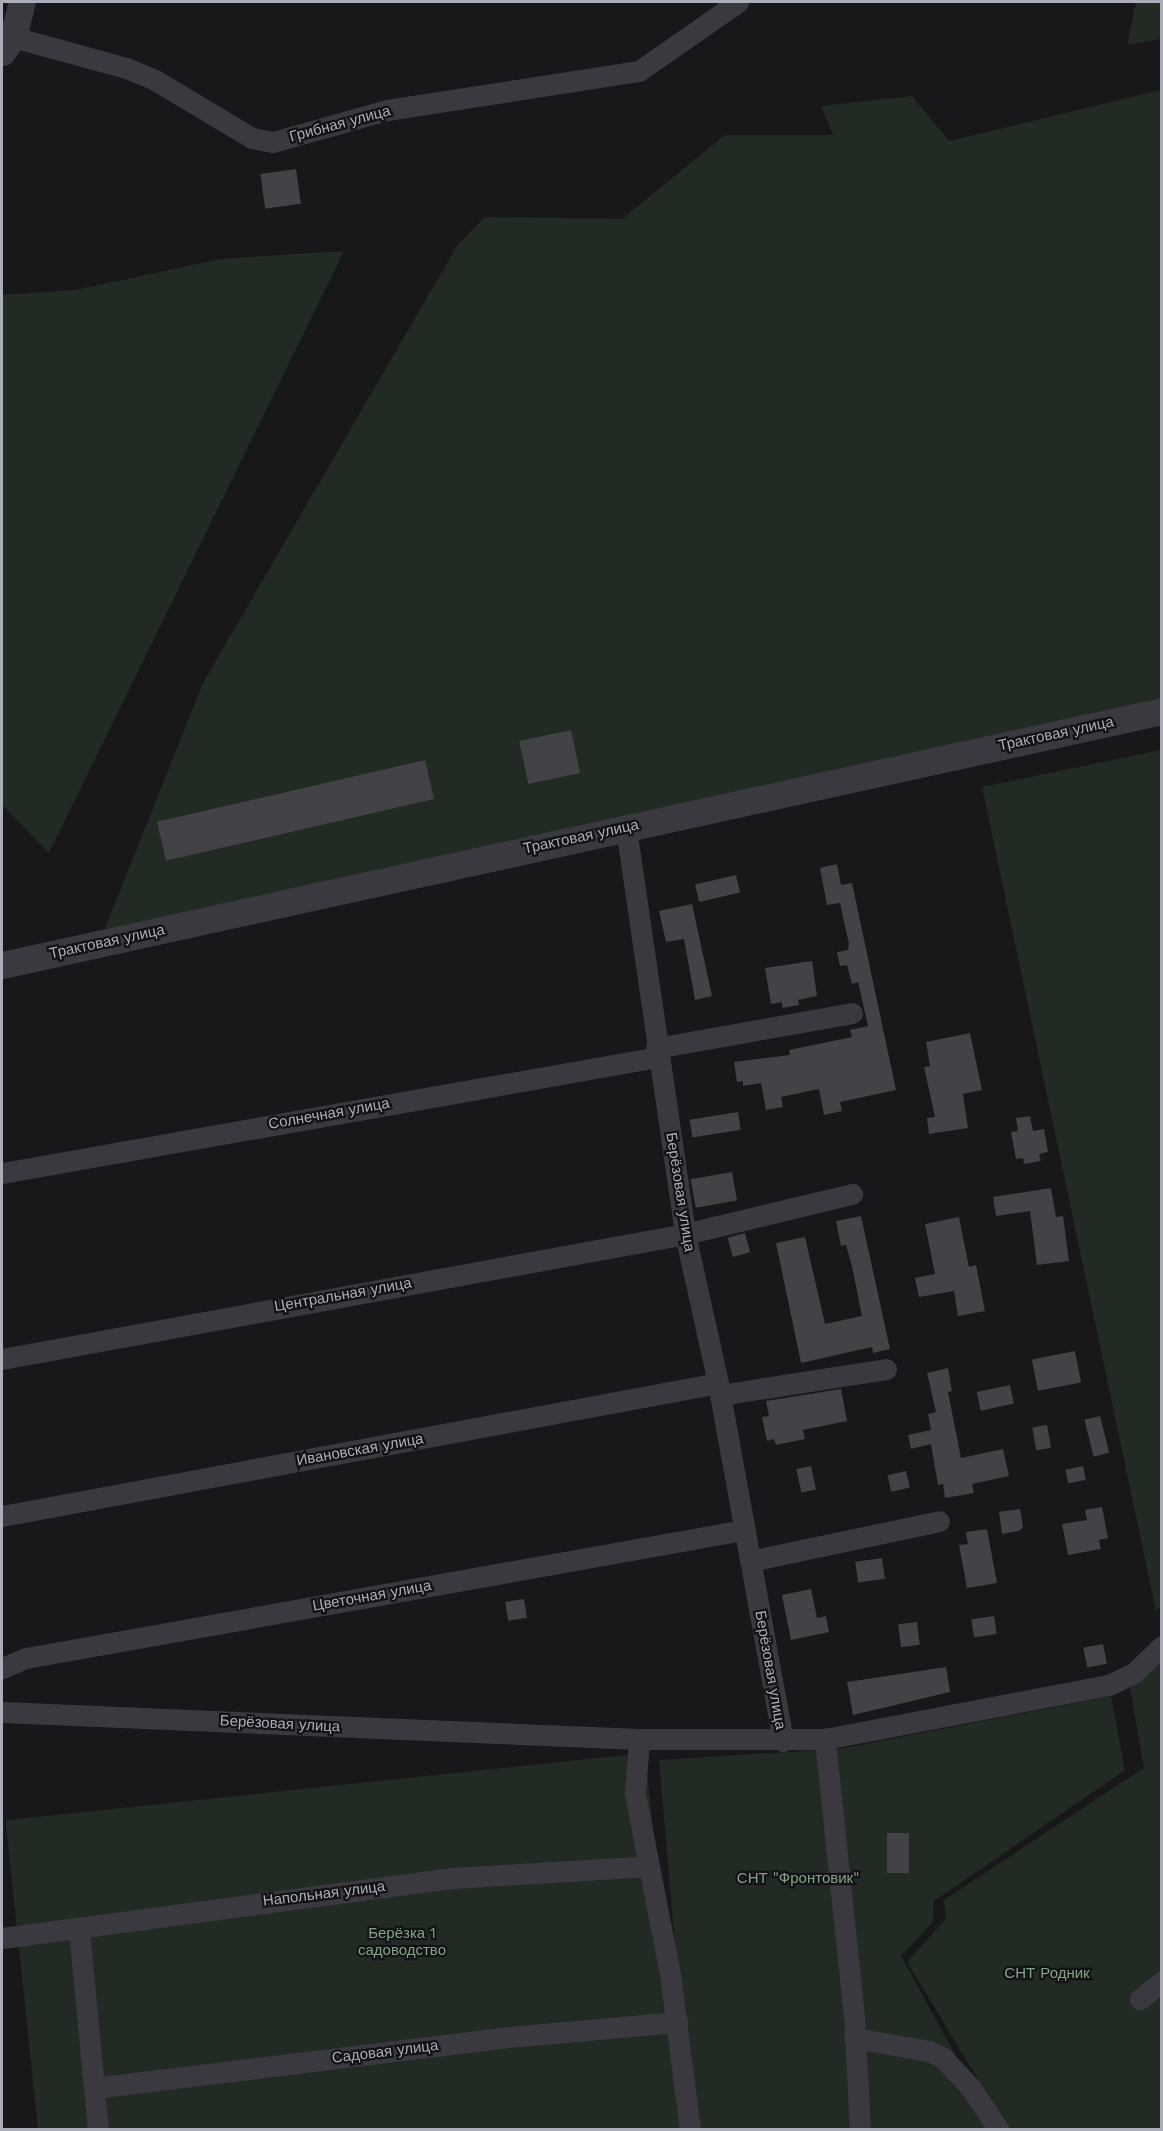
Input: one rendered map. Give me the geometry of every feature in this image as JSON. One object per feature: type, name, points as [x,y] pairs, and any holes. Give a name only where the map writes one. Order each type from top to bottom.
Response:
[{"type":"street","points":[[7,45],[22,2]]},
{"type":"street","name":"Грибная улица","points":[[7,45],[126,68],[155,80],[252,138],[273,142],[387,110],[639,71],[738,2]]},
{"type":"street","name":"Трактовая улица","points":[[2,965],[1161,711]]},
{"type":"street","name":"Берёзовая улица","points":[[2,1712],[639,1739],[783,1741],[719,1389],[685,1234],[626,828]]},
{"type":"street","name":"Солнечная улица","points":[[2,1173],[657,1053],[852,1013]]},
{"type":"street","name":"Центральная улица","points":[[2,1359],[685,1234],[852,1194]]},
{"type":"street","name":"Ивановская улица","points":[[2,1516],[719,1389],[886,1369]]},
{"type":"street","points":[[750,1561],[939,1521]]},
{"type":"street","name":"Цветочная улица","points":[[2,1668],[26,1658],[744,1530]]},
{"type":"street","points":[[783,1741],[825,1739],[1109,1685],[1134,1673],[1161,1646]]},
{"type":"street","points":[[639,1739],[635,1794],[677,2022],[690,2130]]},
{"type":"street","points":[[825,1739],[854,2038],[860,2130]]},
{"type":"street","name":"Напольная улица","points":[[2,1938],[79,1930],[157,1915],[453,1878],[647,1866]]},
{"type":"street","points":[[79,1930],[99,2130]]},
{"type":"street","points":[[1140,1999],[1161,1981]]},
{"type":"street","name":"Садовая улица","points":[[94,2088],[520,2036],[677,2022]]},
{"type":"street","points":[[854,2038],[929,2051],[942,2057],[972,2088],[999,2130]]},
{"type":"green space","points":[[1136,2],[1161,2],[1161,39],[1127,45]]},
{"type":"green space","points":[[1161,90],[1161,703],[105,941],[106,926],[203,683],[457,246],[485,217],[622,219],[725,135],[833,135],[821,106],[912,96],[949,141]]},
{"type":"green space","points":[[344,251],[49,853],[2,805],[2,295],[75,290],[221,259]]},
{"type":"green space","points":[[1161,750],[1162,1606],[1156,1611],[982,787]]},
{"type":"green space","name":"СНТ Родник","points":[[1161,1650],[1161,2129],[1008,2129],[907,1962],[946,1919],[944,1900],[1144,1768],[1129,1682]]},
{"type":"green space","name":"СНТ \"Фронтовик\"","points":[[1111,1696],[1125,1770],[934,1901],[933,1922],[901,1956],[996,2129],[691,2129],[659,1760],[839,1749]]},
{"type":"green space","name":"Берёзка 1 садоводство","points":[[645,1753],[685,2129],[38,2130],[6,1820]]},
{"type":"building","points":[[296,169],[301,204],[265,209],[260,174]]},
{"type":"building","points":[[571,730],[580,773],[528,784],[519,741]]},
{"type":"building","points":[[425,760],[434,799],[166,861],[157,822]]},
{"type":"building","points":[[837,864],[841,885],[852,883],[896,1090],[840,1102],[842,1111],[824,1115],[819,1089],[781,1097],[783,1107],[766,1110],[761,1083],[743,1086],[743,1081],[737,1082],[734,1062],[790,1055],[789,1050],[852,1037],[850,1030],[868,1026],[858,982],[852,984],[847,965],[840,966],[837,952],[848,950],[849,944],[840,903],[827,905],[820,868]]},
{"type":"building","points":[[736,875],[740,893],[699,902],[695,884]]},
{"type":"building","points":[[692,904],[712,996],[695,1000],[684,939],[666,942],[659,911]]},
{"type":"building","points":[[812,961],[817,996],[798,1000],[799,1005],[782,1008],[782,1002],[771,1004],[765,968]]},
{"type":"building","points":[[970,1033],[982,1090],[963,1094],[968,1128],[929,1134],[927,1118],[935,1117],[924,1067],[930,1066],[926,1042]]},
{"type":"building","points":[[738,1112],[741,1130],[692,1137],[690,1120]]},
{"type":"building","points":[[1030,1116],[1033,1131],[1044,1129],[1048,1152],[1039,1154],[1041,1161],[1024,1164],[1023,1158],[1016,1159],[1011,1132],[1018,1131],[1016,1118]]},
{"type":"building","points":[[732,1172],[737,1201],[696,1208],[691,1179]]},
{"type":"building","points":[[1051,1188],[1056,1217],[1063,1216],[1069,1261],[1037,1265],[1030,1211],[996,1216],[993,1197]]},
{"type":"building","points":[[861,1216],[890,1349],[873,1353],[872,1347],[801,1363],[776,1243],[805,1237],[825,1324],[862,1316],[852,1266],[846,1245],[841,1246],[836,1221]]},
{"type":"building","points":[[959,1217],[969,1267],[976,1265],[985,1311],[958,1316],[954,1291],[919,1297],[915,1278],[935,1274],[925,1224]]},
{"type":"building","points":[[745,1233],[750,1252],[733,1257],[728,1238]]},
{"type":"building","points":[[1075,1351],[1081,1382],[1038,1391],[1032,1359]]},
{"type":"building","points":[[948,1368],[952,1391],[948,1392],[961,1458],[1003,1449],[1009,1476],[972,1484],[974,1493],[945,1498],[943,1484],[938,1485],[931,1444],[911,1449],[908,1435],[931,1430],[928,1414],[936,1412],[927,1373]]},
{"type":"building","points":[[1010,1385],[1014,1404],[981,1411],[977,1392]]},
{"type":"building","points":[[841,1389],[847,1421],[803,1430],[805,1439],[776,1445],[774,1439],[767,1441],[762,1417],[769,1416],[766,1401]]},
{"type":"building","points":[[1100,1416],[1109,1453],[1094,1457],[1084,1420]]},
{"type":"building","points":[[1047,1425],[1051,1448],[1036,1450],[1032,1428]]},
{"type":"building","points":[[811,1466],[816,1489],[801,1493],[796,1469]]},
{"type":"building","points":[[1083,1466],[1086,1480],[1068,1483],[1065,1470]]},
{"type":"building","points":[[906,1471],[910,1488],[891,1492],[887,1475]]},
{"type":"building","points":[[1102,1507],[1108,1538],[1099,1540],[1101,1549],[1068,1555],[1062,1524],[1087,1520],[1085,1510]]},
{"type":"building","points":[[1020,1509],[1023,1527],[1019,1531],[1002,1534],[999,1512]]},
{"type":"building","points":[[987,1529],[997,1583],[967,1588],[959,1545],[968,1544],[966,1532]]},
{"type":"building","points":[[882,1558],[885,1579],[858,1583],[855,1562]]},
{"type":"building","points":[[811,1589],[817,1618],[826,1616],[829,1632],[791,1640],[782,1595]]},
{"type":"building","points":[[524,1599],[527,1618],[508,1621],[505,1602]]},
{"type":"building","points":[[994,1616],[997,1634],[974,1637],[971,1620]]},
{"type":"building","points":[[917,1622],[920,1645],[901,1647],[898,1624]]},
{"type":"building","points":[[1103,1644],[1107,1664],[1087,1667],[1083,1648]]},
{"type":"building","points":[[946,1667],[950,1692],[853,1715],[847,1682]]},
{"type":"building","points":[[887,1833],[909,1833],[909,1873],[887,1873]]}]
